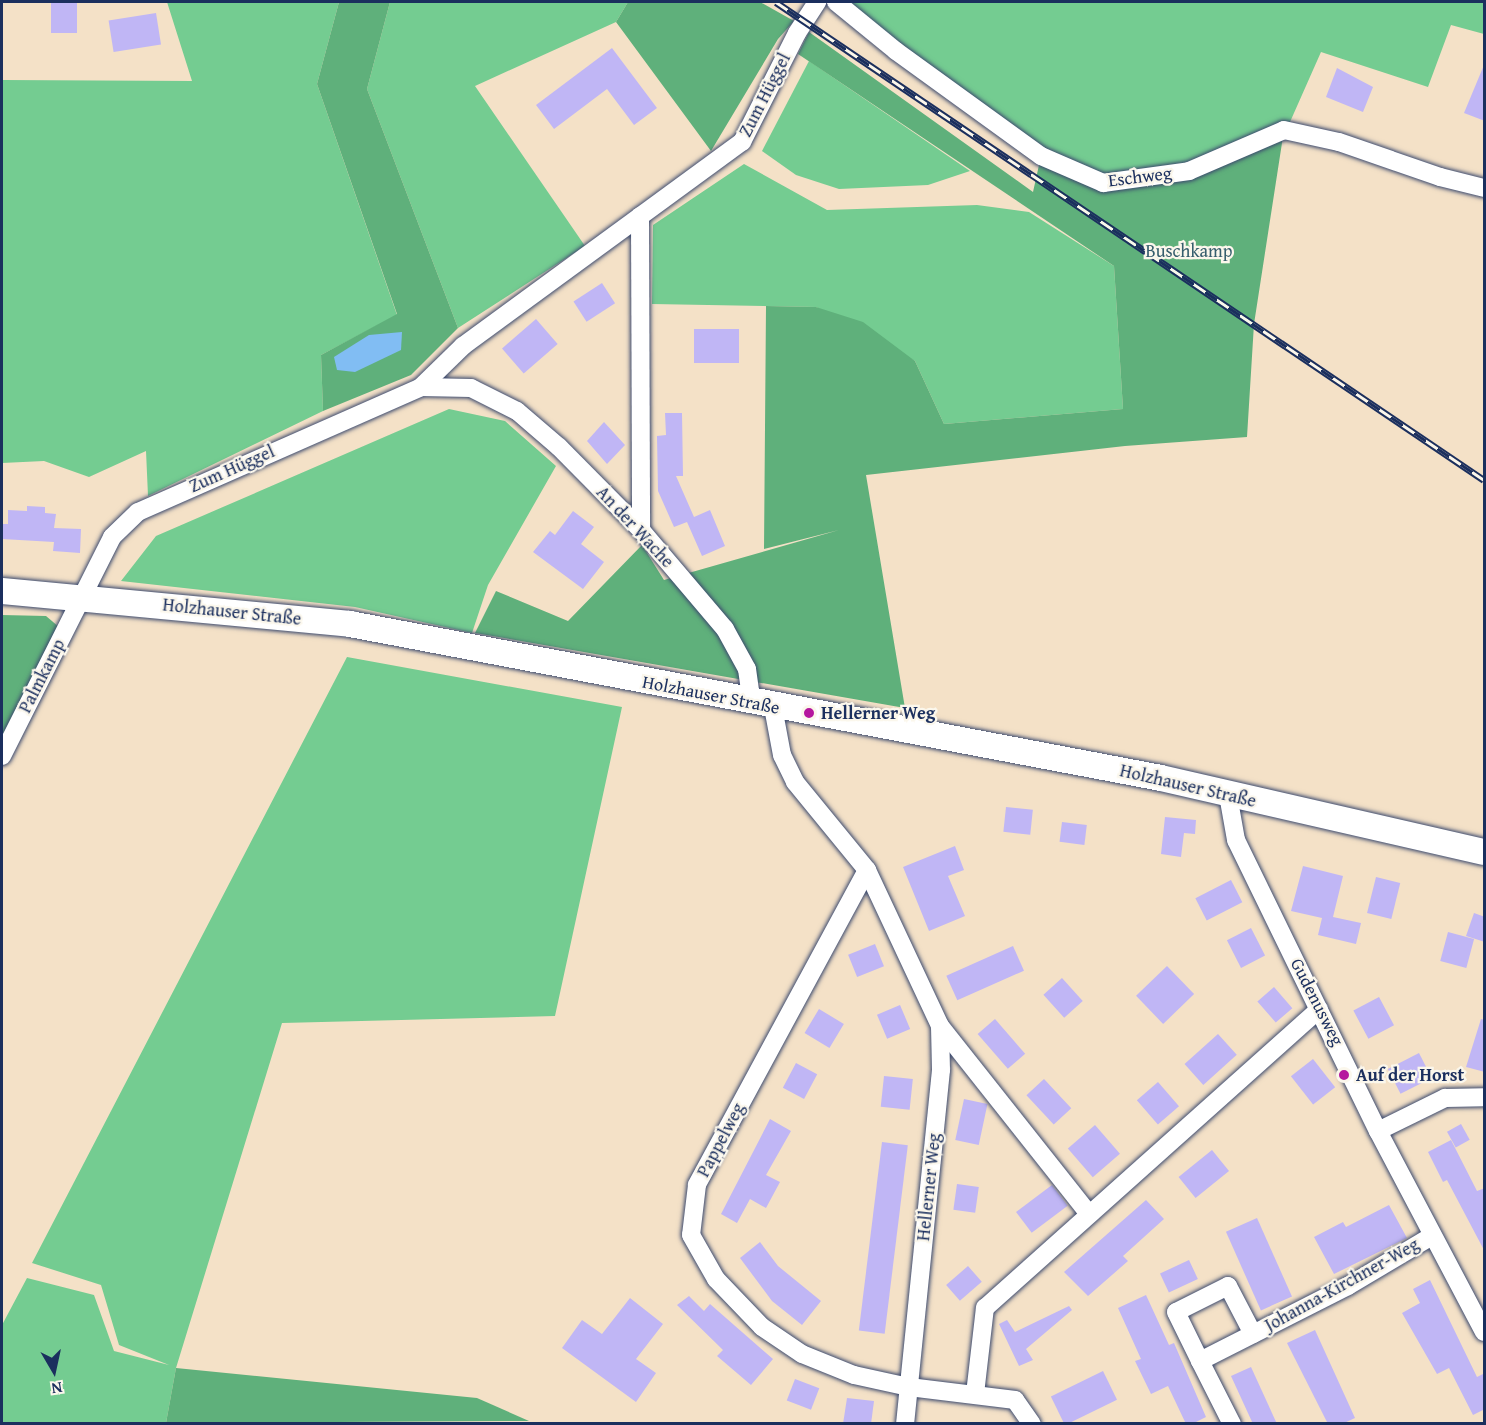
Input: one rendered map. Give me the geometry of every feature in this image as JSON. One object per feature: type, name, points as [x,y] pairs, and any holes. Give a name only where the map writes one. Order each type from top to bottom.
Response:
[{"type":"street","name":"Zum Hüggel","points":[[82,596],[112,537],[138,512],[421,387],[463,346],[742,142],[797,33],[818,2]]},
{"type":"street","name":"Eschweg","points":[[836,2],[896,51],[1041,156],[1103,183],[1189,171],[1284,130],[1339,142],[1440,177],[1485,188]]},
{"type":"street","points":[[640,216],[641,530]]},
{"type":"street","name":"Zum Hüggel","points":[[421,387],[471,388]]},
{"type":"street","name":"An der Wache","points":[[471,388],[517,411],[641,530],[725,629],[763,705]]},
{"type":"street","name":"Holzhauser Straße","points":[[2,591],[82,596],[350,624],[763,705],[1161,778],[1485,852]]},
{"type":"street","name":"Palmkamp","points":[[2,756],[82,596]]},
{"type":"street","name":"Hellerner Weg","points":[[763,705],[795,782],[867,870],[940,1026],[941,1071],[905,1424]]},
{"type":"street","name":"Gudenusweg","points":[[1228,795],[1236,840],[1377,1131],[1485,1332]]},
{"type":"street","name":"Pappelweg","points":[[867,870],[697,1185],[691,1235],[716,1279],[770,1332],[802,1354],[854,1375],[909,1387],[1015,1400],[1032,1424]]},
{"type":"street","points":[[975,1394],[985,1308],[1088,1213],[1319,1008]]},
{"type":"street","points":[[940,1026],[1088,1213]]},
{"type":"street","points":[[1377,1131],[1445,1098],[1485,1097]]},
{"type":"street","name":"Johanna-Kirchner-Weg","points":[[1200,1361],[1348,1286],[1432,1236]]},
{"type":"street","name":"Johanna-Kirchner-Weg","points":[[1232,1424],[1176,1312],[1228,1286],[1252,1334]]},
{"type":"green space","points":[[167,2],[339,2],[317,84],[397,315],[321,355],[323,411],[148,496],[146,451],[89,477],[44,461],[2,463],[2,80],[192,81]]},
{"type":"green space","points":[[339,2],[390,2],[367,89],[458,328],[411,375],[323,411],[321,355],[397,314],[317,84]]},
{"type":"green space","points":[[390,2],[628,2],[616,22],[475,86],[585,246],[458,328],[367,89]]},
{"type":"green space","points":[[628,2],[760,2],[794,21],[778,39],[711,151],[616,22]]},
{"type":"green space","points":[[836,2],[1484,2],[1484,34],[1451,25],[1428,87],[1321,52],[1290,122],[1189,171],[1103,183],[1041,156]]},
{"type":"green space","name":"Buschkamp","points":[[809,32],[1033,192],[1041,156],[1103,183],[1189,171],[1284,130],[1254,324],[1247,437],[1125,446],[866,475],[905,708],[475,633],[496,591],[568,621],[642,545],[664,580],[839,530],[764,549],[766,306],[816,307],[863,322],[915,361],[944,424],[1123,409],[1114,266],[798,54]]},
{"type":"green space","points":[[809,61],[970,171],[928,185],[839,189],[796,175],[762,151]]},
{"type":"green space","points":[[744,164],[827,210],[977,205],[1029,212],[1114,266],[1123,409],[944,424],[915,361],[816,307],[652,304],[653,225]]},
{"type":"green space","points":[[449,409],[505,421],[556,466],[488,585],[472,633],[355,607],[121,581],[156,536]]},
{"type":"green space","points":[[2,615],[46,616],[59,627],[2,741]]},
{"type":"green space","points":[[347,657],[622,707],[555,1016],[282,1023],[176,1368],[166,1423],[2,1424],[2,1325],[27,1278],[94,1295],[114,1351],[169,1365],[119,1345],[101,1285],[32,1263]]},
{"type":"green space","points":[[176,1368],[477,1398],[529,1421],[166,1423]]},
{"type":"water","points":[[402,332],[401,350],[355,372],[337,370],[334,357],[369,335]]},
{"type":"building","points":[[51,2],[77,2],[77,33],[51,33]]},
{"type":"building","points":[[156,13],[161,45],[114,52],[109,21]]},
{"type":"building","points":[[612,48],[657,108],[634,125],[607,89],[554,129],[536,105]]},
{"type":"building","points":[[1485,65],[1485,121],[1464,113]]},
{"type":"building","points":[[1337,68],[1373,87],[1363,112],[1326,97]]},
{"type":"building","points":[[602,283],[615,303],[587,322],[573,302]]},
{"type":"building","points":[[536,319],[558,344],[524,373],[502,349]]},
{"type":"building","points":[[694,329],[739,329],[739,363],[694,363]]},
{"type":"building","points":[[665,413],[682,413],[683,476],[676,476],[694,517],[710,510],[725,546],[702,556],[687,522],[674,527],[658,491],[657,436],[666,435]]},
{"type":"building","points":[[604,422],[625,445],[607,464],[587,441]]},
{"type":"building","points":[[27,506],[45,507],[45,513],[56,514],[54,528],[81,529],[80,553],[53,551],[54,542],[2,539],[2,524],[8,524],[8,510],[27,511]]},
{"type":"building","points":[[573,511],[594,527],[581,544],[604,562],[583,589],[533,552],[550,531],[555,535]]},
{"type":"building","points":[[1006,807],[1033,810],[1030,835],[1003,832]]},
{"type":"building","points":[[1165,817],[1196,820],[1195,834],[1184,833],[1181,857],[1161,854]]},
{"type":"building","points":[[1062,822],[1087,825],[1084,845],[1060,842]]},
{"type":"building","points":[[955,846],[964,870],[948,876],[965,916],[929,931],[903,867]]},
{"type":"building","points":[[1303,866],[1343,876],[1333,917],[1361,923],[1356,944],[1318,935],[1322,918],[1291,911]]},
{"type":"building","points":[[1376,877],[1400,883],[1391,919],[1367,913]]},
{"type":"building","points":[[1231,880],[1242,902],[1207,920],[1195,898]]},
{"type":"building","points":[[1474,913],[1485,917],[1485,942],[1466,936]]},
{"type":"building","points":[[1251,928],[1265,956],[1241,968],[1227,940]]},
{"type":"building","points":[[1448,932],[1474,939],[1466,968],[1440,961]]},
{"type":"building","points":[[875,944],[884,966],[857,977],[848,955]]},
{"type":"building","points":[[1013,946],[1024,971],[957,1000],[946,976]]},
{"type":"building","points":[[1167,966],[1194,994],[1163,1024],[1136,996]]},
{"type":"building","points":[[1062,978],[1083,1001],[1064,1018],[1043,995]]},
{"type":"building","points":[[1274,987],[1292,1008],[1276,1023],[1257,1001]]},
{"type":"building","points":[[1379,997],[1394,1025],[1368,1039],[1353,1011]]},
{"type":"building","points":[[900,1005],[910,1029],[887,1039],[877,1015]]},
{"type":"building","points":[[819,1009],[844,1024],[829,1048],[805,1033]]},
{"type":"building","points":[[995,1019],[1025,1054],[1008,1069],[978,1034]]},
{"type":"building","points":[[1481,1019],[1485,1020],[1485,1072],[1466,1067]]},
{"type":"building","points":[[1218,1034],[1237,1055],[1203,1085],[1185,1064]]},
{"type":"building","points":[[1419,1053],[1432,1078],[1401,1094],[1388,1069]]},
{"type":"building","points":[[1313,1059],[1335,1087],[1313,1105],[1291,1076]]},
{"type":"building","points":[[796,1063],[817,1074],[804,1099],[783,1088]]},
{"type":"building","points":[[884,1076],[913,1079],[910,1110],[881,1107]]},
{"type":"building","points":[[1044,1079],[1071,1108],[1054,1125],[1026,1095]]},
{"type":"building","points":[[1158,1082],[1179,1106],[1158,1125],[1137,1100]]},
{"type":"building","points":[[964,1099],[987,1104],[979,1145],[955,1140]]},
{"type":"building","points":[[770,1119],[791,1131],[766,1175],[780,1182],[766,1208],[750,1199],[737,1223],[721,1214]]},
{"type":"building","points":[[1461,1124],[1470,1140],[1456,1148],[1447,1132]]},
{"type":"building","points":[[1095,1125],[1120,1154],[1093,1177],[1068,1149]]},
{"type":"building","points":[[1451,1140],[1477,1191],[1485,1188],[1485,1252],[1447,1180],[1443,1182],[1428,1152]]},
{"type":"building","points":[[882,1142],[908,1145],[885,1334],[859,1331]]},
{"type":"building","points":[[1212,1150],[1229,1171],[1196,1198],[1179,1177]]},
{"type":"building","points":[[957,1184],[979,1187],[975,1213],[953,1210]]},
{"type":"building","points":[[1052,1185],[1068,1206],[1032,1233],[1016,1212]]},
{"type":"building","points":[[1146,1200],[1164,1219],[1123,1256],[1128,1261],[1088,1296],[1064,1272]]},
{"type":"building","points":[[1389,1205],[1407,1238],[1334,1274],[1314,1237],[1343,1222],[1346,1227]]},
{"type":"building","points":[[1257,1218],[1292,1297],[1261,1310],[1226,1232]]},
{"type":"building","points":[[760,1242],[778,1266],[821,1301],[802,1325],[772,1301],[740,1258]]},
{"type":"building","points":[[1189,1260],[1198,1279],[1169,1293],[1160,1274]]},
{"type":"building","points":[[968,1266],[982,1282],[960,1301],[946,1285]]},
{"type":"building","points":[[1430,1280],[1477,1377],[1485,1373],[1485,1409],[1473,1415],[1449,1368],[1437,1374],[1402,1313],[1420,1303],[1413,1289]]},
{"type":"building","points":[[1146,1295],[1169,1345],[1174,1343],[1206,1417],[1192,1424],[1186,1424],[1168,1386],[1151,1394],[1135,1361],[1141,1359],[1118,1308]]},
{"type":"building","points":[[689,1296],[704,1311],[710,1304],[773,1359],[751,1385],[717,1356],[723,1350],[677,1305]]},
{"type":"building","points":[[630,1298],[663,1324],[636,1359],[656,1373],[636,1402],[562,1348],[582,1320],[602,1334]]},
{"type":"building","points":[[1069,1306],[1072,1310],[1026,1349],[1033,1360],[1019,1366],[999,1324],[1007,1320],[1015,1332]]},
{"type":"building","points":[[1315,1330],[1355,1418],[1342,1424],[1328,1424],[1287,1343]]},
{"type":"building","points":[[1251,1367],[1277,1424],[1253,1424],[1231,1376]]},
{"type":"building","points":[[1103,1371],[1117,1400],[1064,1424],[1051,1396]]},
{"type":"building","points":[[795,1379],[819,1388],[811,1410],[787,1400]]},
{"type":"building","points":[[847,1398],[874,1401],[871,1424],[843,1424]]},
{"type":"railway","points":[[776,2],[1484,480]]},
{"type":"place","name":"Hellerner Weg","points":[[809,713]]},
{"type":"place","name":"Auf der Horst","points":[[1344,1075]]}]
